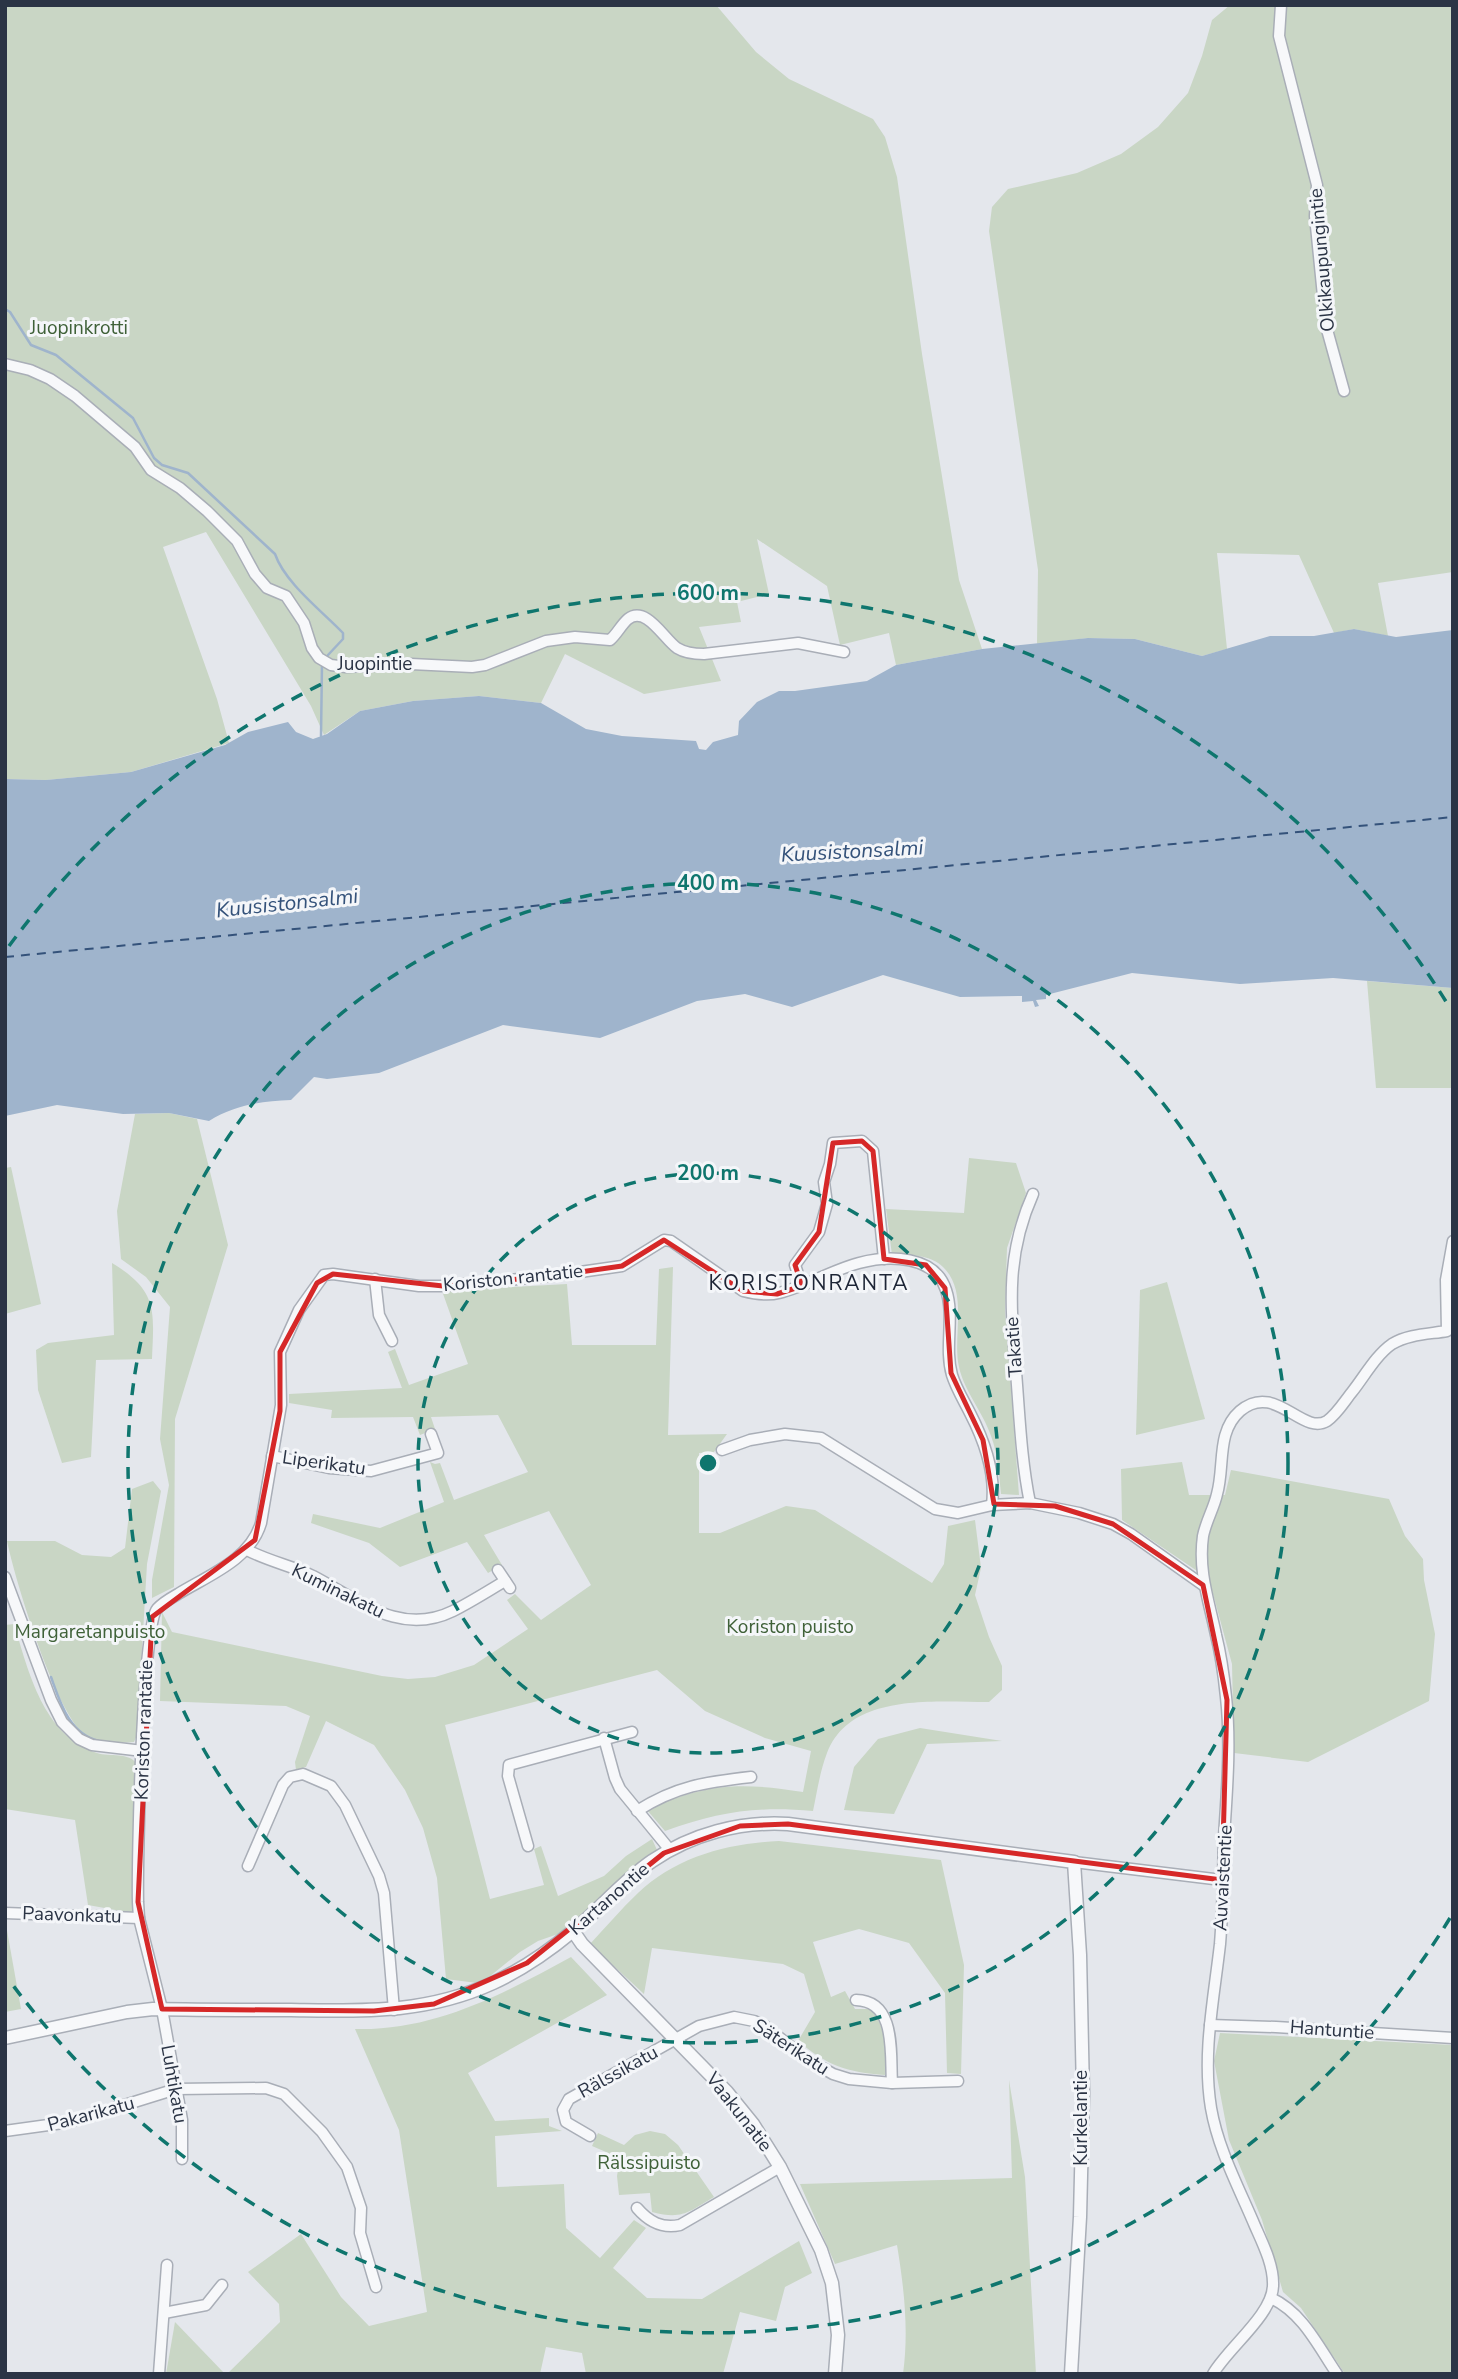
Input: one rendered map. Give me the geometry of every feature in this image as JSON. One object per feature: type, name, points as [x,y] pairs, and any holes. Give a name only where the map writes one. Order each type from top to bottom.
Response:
[{"type":"street","name":"Olkikaupungintie","points":[[1281,5],[1279,36],[1317,185],[1315,216],[1326,326],[1344,391]]},
{"type":"street","name":"Juopintie","points":[[5,364],[50,379],[75,396],[135,447],[151,470],[180,488],[207,511],[237,541],[255,574],[267,588],[286,596],[304,623],[312,648],[319,659],[331,665],[485,665],[546,641],[575,637],[610,640],[627,619],[635,615],[645,617],[670,642],[691,654],[798,643],[844,652]]},
{"type":"street","points":[[802,1286],[795,1265],[819,1233],[827,1204],[824,1182],[833,1143],[862,1141],[873,1152],[877,1214],[884,1259]]},
{"type":"street","name":"Takatie","points":[[1030,1503],[1023,1465],[1011,1279],[1023,1218],[1033,1194]]},
{"type":"street","name":"Koriston rantatie","points":[[162,2009],[139,1917],[138,1886],[146,1671],[152,1617],[166,1602],[247,1550],[255,1540],[261,1523],[281,1398],[279,1352],[299,1310],[324,1275],[419,1286],[443,1286],[570,1274],[622,1266],[664,1240],[671,1241],[743,1291],[777,1294],[857,1263],[884,1259],[915,1261],[935,1271],[945,1288],[948,1300],[951,1373],[983,1440],[989,1462],[992,1504]]},
{"type":"street","name":"Auvaistentie","points":[[1271,2298],[1273,2284],[1270,2264],[1218,2140],[1208,2073],[1210,2025],[1220,1941],[1228,1753],[1227,1700],[1217,1637],[1203,1584],[1202,1547],[1205,1528],[1218,1493],[1221,1451],[1226,1432],[1243,1408],[1257,1403],[1274,1403],[1311,1424],[1324,1423],[1336,1413],[1392,1344],[1447,1331],[1446,1280],[1453,1241]]},
{"type":"street","points":[[375,1279],[379,1315],[392,1341]]},
{"type":"street","name":"Liperikatu","points":[[272,1456],[329,1468],[371,1471],[438,1453],[431,1434]]},
{"type":"street","points":[[722,1450],[768,1436],[812,1436],[840,1448],[935,1509],[958,1513],[992,1504],[1030,1503],[1055,1506],[1113,1524],[1203,1584]]},
{"type":"street","name":"Kuminakatu","points":[[247,1550],[312,1576],[380,1612],[408,1621],[432,1619],[507,1584],[498,1570]]},
{"type":"street","points":[[5,1577],[51,1700],[62,1722],[79,1739],[92,1745],[143,1751]]},
{"type":"street","points":[[528,1846],[507,1770],[509,1765],[632,1732]]},
{"type":"street","points":[[604,1738],[620,1789],[670,1850]]},
{"type":"street","points":[[248,1866],[283,1785],[290,1777],[310,1776],[331,1786],[345,1805],[383,1886],[394,2010]]},
{"type":"street","points":[[637,1811],[672,1793],[700,1783],[751,1777]]},
{"type":"street","name":"Kartanontie","points":[[5,2038],[127,2012],[162,2009],[394,2010],[434,2004],[493,1983],[527,1963],[573,1931],[631,1878],[670,1850],[719,1830],[766,1823],[1222,1880]]},
{"type":"street","name":"Kurkelantie","points":[[1070,2374],[1080,2217],[1083,2093],[1080,1955],[1074,1862]]},
{"type":"street","name":"Paavonkatu","points":[[5,1913],[139,1917]]},
{"type":"street","name":"Vaakunatie","points":[[573,1931],[582,1944],[740,2107],[780,2167],[821,2250],[832,2283],[838,2335],[835,2374]]},
{"type":"street","points":[[856,2000],[873,2004],[885,2016],[889,2033],[892,2083]]},
{"type":"street","name":"Luhtikatu","points":[[162,2009],[182,2120],[182,2159]]},
{"type":"street","name":"Säterikatu","points":[[676,2038],[713,2021],[744,2018],[774,2031],[805,2058],[833,2074],[856,2080],[892,2083],[958,2081]]},
{"type":"street","name":"Hantuntie","points":[[1210,2025],[1453,2038]]},
{"type":"street","name":"Rälssikatu","points":[[590,2136],[566,2122],[563,2110],[569,2099],[676,2038]]},
{"type":"street","name":"Pakarikatu","points":[[5,2132],[70,2122],[176,2088],[266,2088],[278,2091],[322,2132],[341,2157],[352,2179],[360,2208],[360,2234],[376,2287]]},
{"type":"street","points":[[637,2208],[648,2220],[657,2224],[680,2225],[780,2167]]},
{"type":"street","points":[[159,2374],[167,2265]]},
{"type":"street","points":[[164,2314],[206,2305],[222,2285]]},
{"type":"street","points":[[1213,2374],[1223,2358],[1264,2311],[1271,2298],[1287,2306],[1300,2319],[1337,2374]]},
{"type":"highlighted area","points":[[862,1141],[873,1151],[884,1259],[926,1265],[945,1288],[951,1373],[983,1440],[994,1504],[1055,1506],[1113,1524],[1203,1585],[1227,1700],[1222,1880],[788,1824],[740,1826],[664,1853],[527,1963],[434,2004],[374,2011],[162,2009],[138,1902],[152,1617],[255,1540],[280,1411],[280,1352],[317,1283],[333,1274],[443,1286],[552,1276],[622,1266],[664,1240],[743,1291],[777,1294],[802,1286],[795,1265],[819,1232],[833,1143]]},
{"type":"green space","name":"Juopinkrotti","points":[[5,5],[716,5],[756,52],[789,79],[873,119],[885,137],[897,177],[922,354],[959,580],[982,649],[896,665],[889,633],[840,645],[827,586],[757,539],[769,594],[737,602],[741,622],[699,627],[721,681],[644,694],[565,654],[541,703],[479,696],[413,701],[360,711],[324,735],[311,706],[206,532],[163,547],[217,699],[229,743],[131,772],[46,780],[5,779]]},
{"type":"green space","points":[[1230,5],[1453,5],[1453,572],[1378,583],[1388,636],[1354,629],[1334,633],[1299,555],[1217,553],[1227,649],[1202,656],[1135,639],[1088,638],[1037,644],[1038,570],[989,231],[992,207],[1008,189],[1077,173],[1121,154],[1158,127],[1188,93],[1212,20]]},
{"type":"green space","points":[[1367,981],[1453,988],[1453,1088],[1376,1088]]},
{"type":"green space","points":[[169,1113],[197,1119],[228,1245],[175,1419],[174,1587],[152,1598],[152,1580],[169,1485],[160,1439],[170,1307],[146,1277],[121,1259],[117,1211],[135,1114]]},
{"type":"green space","points":[[969,1158],[1016,1163],[1026,1193],[1007,1248],[1005,1311],[1019,1495],[1001,1494],[998,1465],[988,1427],[961,1376],[957,1355],[958,1301],[951,1277],[943,1267],[932,1260],[919,1256],[892,1255],[886,1209],[964,1213]]},
{"type":"green space","points":[[11,1167],[41,1304],[5,1314],[5,1168]]},
{"type":"green space","points":[[112,1263],[138,1283],[150,1303],[153,1327],[152,1359],[96,1360],[91,1457],[62,1463],[38,1390],[36,1350],[48,1343],[114,1335]]},
{"type":"green space","name":"Koriston puisto","points":[[673,1267],[668,1435],[727,1434],[714,1452],[699,1453],[699,1533],[720,1533],[786,1506],[815,1510],[932,1583],[944,1564],[948,1526],[975,1520],[981,1568],[975,1595],[1002,1666],[1002,1690],[989,1702],[945,1701],[897,1705],[874,1710],[855,1719],[838,1733],[827,1753],[813,1811],[773,1809],[737,1812],[665,1831],[647,1810],[687,1794],[742,1786],[803,1792],[811,1751],[765,1738],[705,1711],[657,1670],[445,1725],[490,1899],[544,1885],[534,1849],[541,1846],[558,1896],[604,1876],[626,1856],[652,1839],[657,1850],[558,1934],[538,1941],[520,1952],[489,1977],[477,1983],[446,1979],[437,1878],[423,1828],[405,1790],[374,1745],[326,1721],[306,1767],[296,1770],[295,1762],[310,1716],[286,1706],[160,1701],[162,1612],[172,1632],[382,1676],[408,1679],[435,1677],[474,1665],[528,1629],[507,1600],[515,1594],[541,1620],[591,1585],[549,1511],[484,1535],[502,1565],[488,1573],[467,1542],[400,1567],[369,1543],[311,1523],[313,1514],[380,1528],[444,1502],[430,1462],[440,1463],[454,1500],[528,1472],[498,1415],[431,1417],[435,1429],[420,1435],[413,1417],[331,1418],[332,1410],[289,1403],[289,1394],[402,1388],[388,1352],[395,1349],[409,1385],[468,1364],[442,1291],[567,1284],[572,1345],[656,1345],[659,1269]]},
{"type":"green space","points":[[1167,1282],[1205,1419],[1136,1435],[1140,1290]]},
{"type":"green space","points":[[1182,1462],[1189,1495],[1225,1495],[1231,1470],[1389,1499],[1405,1536],[1423,1559],[1424,1580],[1435,1634],[1429,1701],[1308,1762],[1234,1753],[1232,1664],[1209,1579],[1122,1520],[1121,1469]]},
{"type":"green space","name":"Margaretanpuisto","points":[[153,1481],[161,1491],[147,1564],[137,1735],[134,1742],[97,1740],[86,1736],[74,1723],[62,1702],[38,1645],[7,1541],[55,1541],[82,1555],[111,1557],[125,1548],[132,1489]]},
{"type":"green space","points":[[14,1624],[41,1700],[63,1732],[97,1753],[124,1756],[137,1764],[132,1913],[88,1905],[75,1820],[5,1809],[5,1625]]},
{"type":"green space","points":[[920,1728],[1002,1741],[927,1744],[894,1814],[844,1810],[854,1767],[878,1739]]},
{"type":"green space","points":[[779,1841],[941,1860],[964,1965],[961,2074],[947,2073],[945,1993],[909,1943],[859,1929],[813,1942],[831,1997],[845,1991],[855,2009],[870,2009],[876,2016],[883,2032],[885,2075],[838,2066],[798,2041],[815,2012],[804,1974],[783,1964],[652,1948],[644,1994],[590,1944],[638,1893],[669,1870],[686,1861],[722,1849]]},
{"type":"green space","points":[[5,1919],[21,2009],[5,2012]]},
{"type":"green space","points":[[571,1957],[607,1995],[468,2073],[495,2121],[549,2118],[549,2126],[562,2131],[495,2136],[497,2187],[564,2184],[566,2228],[600,2258],[634,2220],[646,2228],[613,2268],[647,2298],[702,2299],[799,2241],[812,2273],[785,2287],[776,2321],[740,2312],[723,2374],[586,2374],[582,2353],[546,2347],[540,2374],[227,2374],[280,2322],[279,2304],[248,2272],[301,2234],[341,2297],[369,2326],[427,2312],[399,2130],[355,2029],[413,2024],[468,2008]]},
{"type":"green space","points":[[1220,2033],[1453,2045],[1453,2374],[1345,2374],[1301,2308],[1283,2292],[1262,2220],[1229,2140],[1214,2061]]},
{"type":"green space","points":[[1009,2080],[1025,2177],[1036,2374],[903,2374],[905,2309],[897,2245],[835,2264],[800,2184],[1012,2178]]},
{"type":"green space","name":"Rälssipuisto","points":[[650,2131],[665,2134],[678,2145],[714,2197],[685,2213],[671,2215],[652,2212],[650,2193],[619,2195],[617,2176],[620,2158],[592,2146],[598,2133],[624,2145],[635,2135]]},
{"type":"green space","points":[[175,2322],[225,2374],[166,2374]]},
{"type":"water","name":"Kuusistonsalmi","points":[[1354,629],[1396,637],[1453,630],[1453,988],[1333,978],[1240,984],[1132,973],[1046,995],[1046,999],[1036,1000],[1039,1006],[1035,1007],[1033,1001],[1022,1002],[1022,996],[960,997],[883,975],[792,1007],[745,994],[697,1001],[600,1038],[503,1025],[379,1073],[327,1079],[314,1077],[291,1100],[248,1105],[209,1121],[169,1113],[123,1114],[57,1105],[5,1116],[5,779],[46,780],[131,772],[225,745],[248,732],[288,722],[296,732],[313,739],[327,734],[360,711],[413,701],[479,696],[541,703],[586,729],[622,736],[696,741],[699,749],[706,750],[713,742],[738,735],[739,721],[757,702],[779,691],[867,681],[896,665],[982,649],[1088,638],[1135,639],[1202,656],[1270,636],[1314,636]]},
{"type":"waterway","points":[[5,309],[10,312],[31,345],[56,355],[133,418],[154,458],[162,465],[188,473],[275,554],[295,586],[343,633],[343,639],[328,655]]},
{"type":"waterway","points":[[321,736],[322,664]]},
{"type":"waterway","points":[[51,1677],[67,1716],[80,1732],[99,1741]]},
{"type":"ferry route","points":[[5,957],[1453,817]]},
{"type":"district","name":"KORISTONRANTA","points":[[809,1283]]}]
